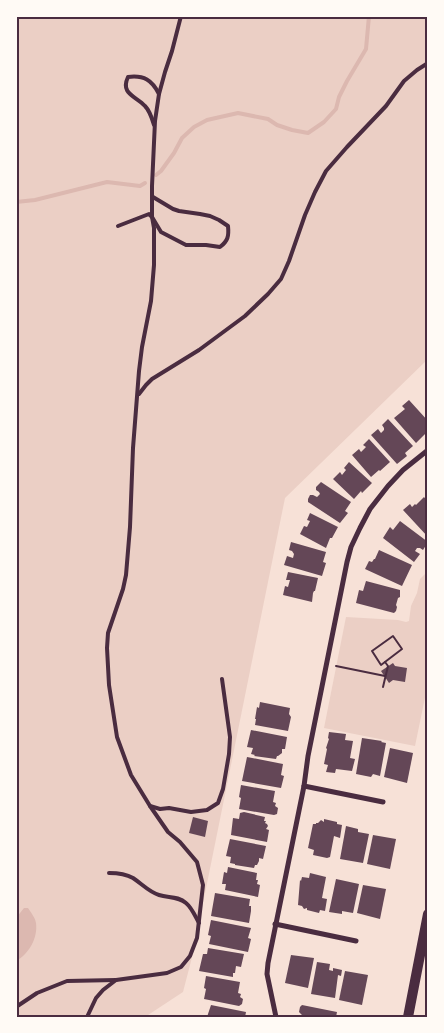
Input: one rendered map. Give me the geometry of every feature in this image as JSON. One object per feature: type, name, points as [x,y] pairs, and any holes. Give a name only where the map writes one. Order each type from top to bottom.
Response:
[{"type":"main road","points":[[408,1017],[428,914]]},
{"type":"street","points":[[276,1017],[267,974],[268,963],[347,562],[360,528],[370,509],[402,470],[428,450]]},
{"type":"street","points":[[304,786],[383,802]]},
{"type":"street","points":[[275,924],[356,941]]},
{"type":"lane","points":[[16,1007],[38,993],[67,981],[116,980],[167,972],[181,967],[190,956],[197,938],[202,885],[197,862],[180,842],[168,832],[131,776],[117,737],[107,665],[108,633],[126,575],[139,376],[153,274],[154,228],[152,217],[155,127],[159,94],[181,16]]},
{"type":"lane","points":[[137,401],[140,392],[152,379],[200,350],[245,316],[281,279],[305,215],[326,171],[386,106],[404,82],[417,70],[428,64]]},
{"type":"lane","points":[[155,127],[145,106],[128,93],[126,82],[128,77],[141,77],[154,84],[159,94]]},
{"type":"lane","points":[[118,226],[149,214],[161,232],[186,246],[206,245],[220,247],[226,242],[229,234],[228,226],[219,220],[200,214],[172,209],[153,197]]},
{"type":"lane","points":[[139,376],[146,380],[152,379]]},
{"type":"lane","points":[[150,806],[160,809],[169,808],[191,812],[207,810],[218,803],[223,789],[230,737],[222,679]]},
{"type":"lane","points":[[109,873],[120,873],[131,877],[160,896],[176,898],[185,902],[199,923]]},
{"type":"lane","points":[[87,1017],[96,998],[116,980]]},
{"type":"path","points":[[393,636],[402,650],[385,662],[381,664],[372,651],[393,636]]},
{"type":"path","points":[[383,687],[388,666],[385,662]]},
{"type":"path","points":[[326,664],[385,676]]},
{"type":"shaded area","points":[[16,16],[428,16],[428,359],[285,498],[197,938],[183,992],[145,1017],[16,1017]]},
{"type":"shaded area","points":[[428,571],[428,683],[415,746],[324,728],[346,617],[409,621],[411,606],[417,593],[420,579]]},
{"type":"shaded area","points":[[24,908],[28,908],[35,919],[36,934],[29,950],[16,961],[16,918]]},
{"type":"building","points":[[409,400],[428,421],[428,431],[416,443],[394,418],[405,409],[402,406]]},
{"type":"building","points":[[388,419],[413,446],[405,453],[407,456],[397,464],[371,435],[378,429],[381,433],[384,430],[382,425]]},
{"type":"building","points":[[369,439],[390,462],[371,477],[352,455],[359,449],[361,452],[366,447],[363,445]]},
{"type":"building","points":[[349,462],[372,483],[354,499],[333,479],[340,472],[342,475],[346,470],[344,468]]},
{"type":"building","points":[[321,482],[351,502],[345,511],[348,513],[340,523],[308,502],[310,495],[317,497],[320,494],[316,487]]},
{"type":"building","points":[[424,497],[428,502],[428,537],[403,510],[410,504],[412,507],[416,505]]},
{"type":"building","points":[[310,513],[338,527],[326,548],[300,534],[304,526],[307,527],[310,521],[307,520]]},
{"type":"building","points":[[400,521],[428,542],[423,550],[417,548],[415,551],[420,554],[414,562],[383,538],[390,527],[393,530]]},
{"type":"building","points":[[291,542],[326,552],[323,562],[326,563],[322,576],[284,565],[287,556],[293,558],[294,554],[289,550]]},
{"type":"building","points":[[379,550],[412,565],[402,586],[365,569],[369,561],[372,562],[375,559]]},
{"type":"building","points":[[288,572],[318,578],[312,602],[283,595],[285,586],[288,587],[290,580],[286,580]]},
{"type":"building","points":[[366,581],[400,590],[400,597],[398,598],[394,613],[356,603],[359,590],[363,591]]},
{"type":"building","points":[[393,663],[395,666],[407,668],[405,682],[393,680],[389,683],[381,671]]},
{"type":"building","points":[[260,702],[290,708],[289,714],[291,717],[288,731],[255,725],[257,707],[259,708]]},
{"type":"building","points":[[251,730],[287,737],[285,749],[282,749],[282,753],[276,759],[254,756],[251,754],[253,748],[247,747]]},
{"type":"building","points":[[329,732],[346,734],[345,740],[353,741],[350,758],[355,759],[352,771],[336,769],[335,773],[326,772],[328,765],[324,764]]},
{"type":"building","points":[[362,738],[386,743],[380,776],[373,774],[371,777],[356,774]]},
{"type":"building","points":[[390,748],[413,753],[407,783],[384,777]]},
{"type":"building","points":[[247,757],[283,764],[281,775],[284,776],[281,788],[242,781]]},
{"type":"building","points":[[241,785],[275,791],[273,802],[276,803],[275,806],[278,808],[277,814],[239,809]]},
{"type":"building","points":[[244,812],[265,817],[264,821],[266,821],[265,823],[268,826],[266,829],[269,830],[267,842],[231,835],[233,818],[239,819],[240,813]]},
{"type":"building","points":[[193,817],[208,821],[205,837],[189,833]]},
{"type":"building","points":[[324,819],[342,825],[340,838],[334,836],[330,857],[327,858],[313,855],[314,850],[308,848],[313,824],[321,820],[324,822]]},
{"type":"building","points":[[346,826],[358,829],[358,832],[369,834],[363,863],[340,859]]},
{"type":"building","points":[[373,835],[396,839],[390,869],[367,864]]},
{"type":"building","points":[[230,839],[266,846],[263,859],[259,858],[254,868],[230,863],[231,857],[226,856]]},
{"type":"building","points":[[228,867],[257,873],[257,884],[260,885],[258,897],[225,890],[226,884],[222,884],[224,872],[227,873]]},
{"type":"building","points":[[310,873],[326,877],[322,898],[327,899],[325,911],[320,910],[319,913],[307,910],[307,908],[304,909],[298,905],[300,880],[302,877],[309,878]]},
{"type":"building","points":[[336,879],[359,884],[353,913],[342,911],[342,914],[329,912]]},
{"type":"building","points":[[363,885],[386,889],[380,919],[357,913]]},
{"type":"building","points":[[215,893],[250,899],[249,923],[211,916]]},
{"type":"building","points":[[211,920],[251,928],[248,938],[251,939],[248,952],[209,944],[211,936],[208,935]]},
{"type":"building","points":[[208,948],[244,954],[241,967],[236,966],[233,977],[199,971],[203,954],[207,954]]},
{"type":"building","points":[[291,955],[314,958],[308,988],[285,983]]},
{"type":"building","points":[[317,962],[330,964],[329,970],[333,971],[333,968],[342,970],[341,976],[338,975],[335,998],[311,994]]},
{"type":"building","points":[[345,971],[368,975],[362,1005],[339,1000]]},
{"type":"building","points":[[206,976],[240,982],[238,993],[241,994],[240,997],[243,999],[242,1004],[239,1006],[204,999]]},
{"type":"building","points":[[211,1005],[246,1012],[245,1017],[207,1017]]},
{"type":"building","points":[[302,1005],[337,1012],[336,1017],[301,1017],[302,1015],[299,1012]]},
{"type":"waterway","points":[[156,175],[174,153],[182,138],[194,127],[207,120],[238,113],[268,119],[277,125],[308,133],[324,122],[336,109],[339,97],[366,49],[369,16]]},
{"type":"waterway","points":[[16,202],[35,200],[107,182],[140,186],[145,183]]}]
